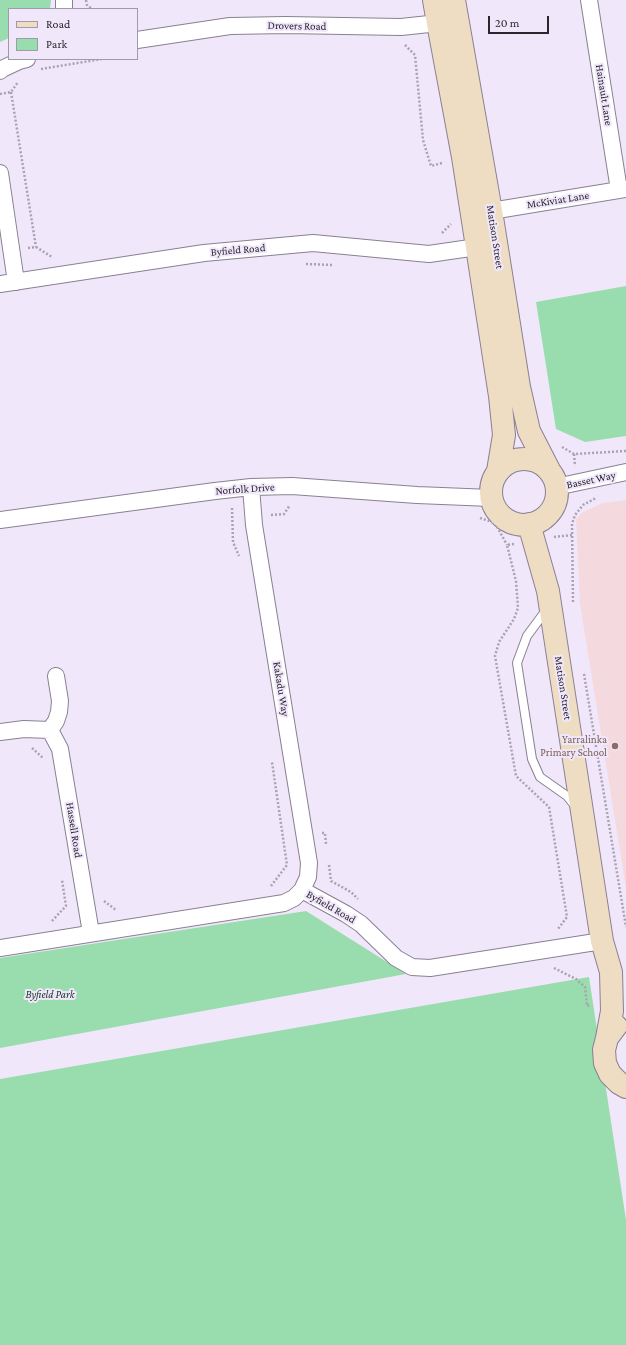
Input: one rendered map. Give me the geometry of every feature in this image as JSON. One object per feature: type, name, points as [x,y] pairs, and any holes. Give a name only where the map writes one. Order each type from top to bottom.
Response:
[{"type":"street","name":"Matison Street","points":[[434,0],[450,14],[490,211],[522,402],[529,431],[552,479]]},
{"type":"street","name":"Hainault Lane","points":[[590,0],[622,190]]},
{"type":"street","name":"Matison Street","points":[[450,14],[463,157],[500,396],[504,435],[498,471]]},
{"type":"street","name":"Drovers Road","points":[[138,40],[230,26],[286,25],[400,28],[450,14]]},
{"type":"street","points":[[0,71],[23,60]]},
{"type":"street","points":[[0,173],[16,282]]},
{"type":"street","name":"McKiviat Lane","points":[[490,211],[622,190]]},
{"type":"street","name":"Byfield Road","points":[[0,284],[204,253],[313,243],[429,254],[478,247]]},
{"type":"street","points":[[518,459],[529,459],[540,463],[552,479],[557,495],[553,506],[546,516],[537,522],[531,532],[524,525],[513,523],[503,518],[495,509],[491,498],[491,486],[494,476],[498,471],[507,463],[518,459]]},
{"type":"street","name":"Basset Way","points":[[552,479],[626,472]]},
{"type":"street","name":"Norfolk Drive","points":[[0,520],[215,490],[251,487],[292,486],[417,495],[491,498]]},
{"type":"street","name":"Kakadu Way","points":[[251,487],[254,525],[309,863],[308,877],[302,890]]},
{"type":"street","name":"Matison Street","points":[[531,532],[548,591],[602,941],[610,972],[619,995],[612,1011],[604,1050],[605,1063],[618,1080]]},
{"type":"street","points":[[0,732],[24,729],[50,730],[56,721],[59,712],[60,701],[56,676]]},
{"type":"street","name":"Hassell Road","points":[[50,730],[60,750],[91,933]]},
{"type":"street","name":"Byfield Road","points":[[0,948],[284,903],[294,898],[302,890],[346,914],[360,924],[396,958],[412,967],[430,968],[602,941]]},
{"type":"street","points":[[607,1038],[614,1028],[626,1019]]},
{"type":"street","points":[[618,1080],[626,1100]]},
{"type":"lane","points":[[550,605],[527,636],[517,663],[532,759],[540,776],[567,796],[583,816]]},
{"type":"path","points":[[403,42],[415,55],[423,140],[431,166],[449,161]]},
{"type":"path","points":[[40,69],[96,60]]},
{"type":"path","points":[[21,77],[11,92],[36,247]]},
{"type":"path","points":[[0,94],[11,92]]},
{"type":"path","points":[[568,450],[574,454],[626,451]]},
{"type":"path","points":[[572,604],[572,524],[575,515],[583,505]]},
{"type":"path","points":[[232,508],[233,542],[240,556]]},
{"type":"path","points":[[480,518],[495,523],[507,545],[516,582],[518,608],[514,619],[499,642],[495,656],[516,776],[549,807],[567,916],[553,936],[545,937],[551,966],[576,979],[584,987],[587,1006],[619,995]]},
{"type":"path","points":[[507,545],[531,532],[572,535]]},
{"type":"path","points":[[584,673],[626,927]]},
{"type":"path","points":[[31,747],[43,758]]},
{"type":"path","points":[[269,888],[287,865],[272,759]]},
{"type":"path","points":[[283,837],[325,833],[326,846]]},
{"type":"path","points":[[328,860],[331,881],[351,892],[363,903]]},
{"type":"path","points":[[47,922],[53,921],[66,906],[61,874]]},
{"type":"path","points":[[64,897],[104,892],[104,902],[119,913]]},
{"type":"shaded area","name":"Yarralinka Primary School","points":[[626,500],[626,888],[580,604],[576,519],[583,512],[603,503]]},
{"type":"green space","points":[[0,0],[51,0],[50,8],[8,8],[8,38],[0,42]]},
{"type":"green space","points":[[626,286],[626,436],[585,442],[556,429],[536,302]]},
{"type":"green space","name":"Byfield Park","points":[[306,911],[406,974],[0,1048],[0,958]]},
{"type":"green space","points":[[589,977],[626,1220],[626,1345],[0,1345],[0,1079]]},
{"type":"place","name":"Yarralinka Primary School","points":[[615,746]]}]
